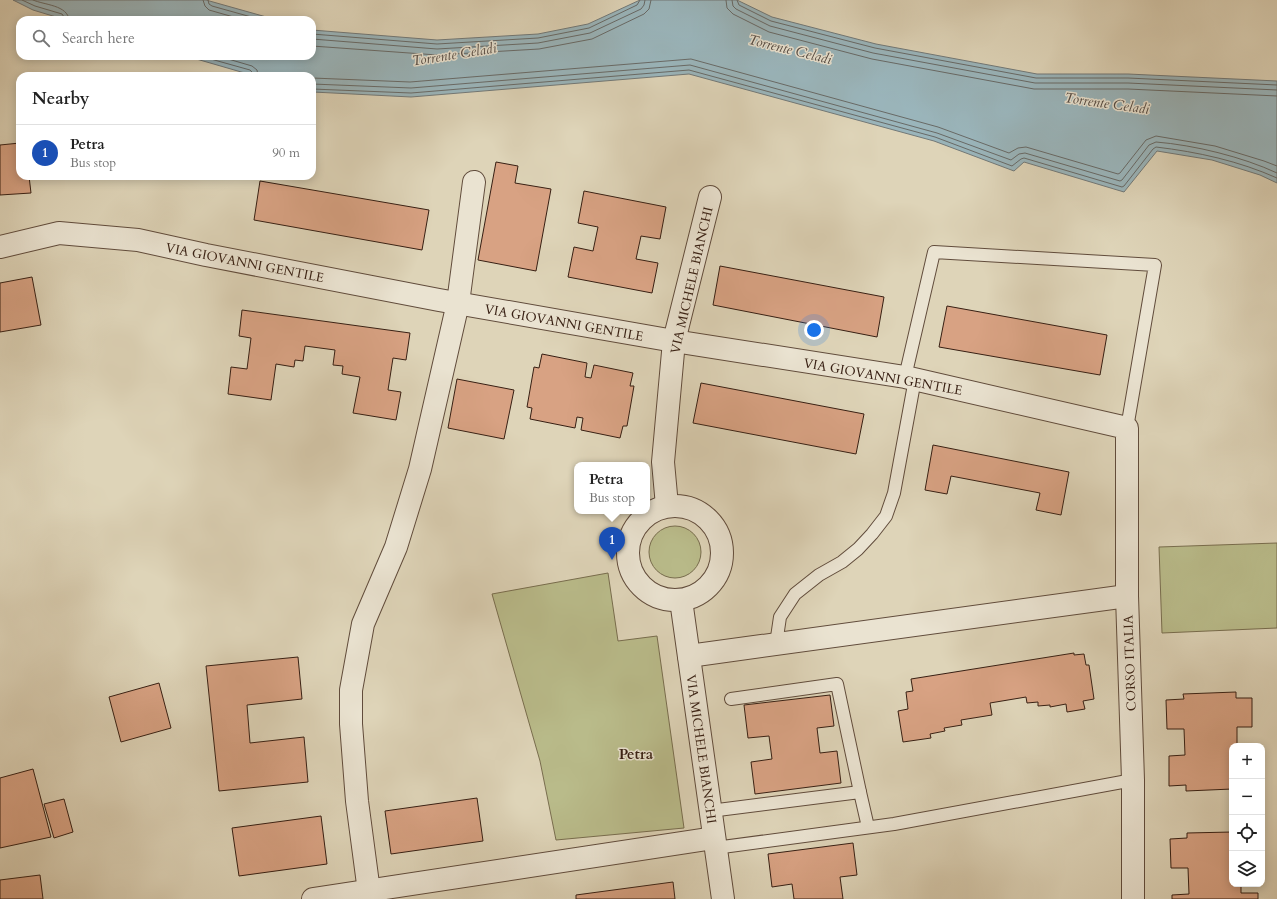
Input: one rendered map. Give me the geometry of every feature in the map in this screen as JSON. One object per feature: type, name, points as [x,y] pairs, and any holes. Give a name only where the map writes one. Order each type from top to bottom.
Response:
[{"type":"street","points":[[369,895],[356,800],[351,724],[351,690],[364,624],[396,547],[420,469],[458,303],[474,182]]},
{"type":"street","name":"VIA MICHELE BIANCHI","points":[[667,506],[663,462],[674,341],[710,197]]},
{"type":"street","name":"VIA GIOVANNI GENTILE","points":[[0,247],[59,233],[138,240],[206,255],[439,300],[674,341],[910,378],[1127,428]]},
{"type":"street","name":"CORSO ITALIA","points":[[1127,428],[1127,596],[1133,780],[1133,899]]},
{"type":"street","points":[[649,514],[639,522],[631,536],[628,552],[630,568],[638,582],[650,593],[665,599],[681,600],[695,596],[708,587],[717,575],[722,561],[722,546],[717,531],[708,519],[696,510],[682,506],[667,506],[650,514]]},
{"type":"street","points":[[689,656],[1127,596]]},
{"type":"street","name":"VIA MICHELE BIANCHI","points":[[681,600],[723,899]]},
{"type":"street","points":[[313,899],[369,895],[715,843]]},
{"type":"lane","points":[[776,644],[780,617],[795,594],[819,575],[842,562],[858,550],[886,516],[894,493],[910,378],[934,252],[1155,265],[1127,428]]},
{"type":"lane","points":[[731,699],[837,684],[868,828]]},
{"type":"lane","points":[[715,843],[868,828],[1133,780]]},
{"type":"lane","points":[[710,811],[860,792]]},
{"type":"green space","points":[[675,526],[685,528],[693,534],[699,542],[701,552],[699,562],[693,570],[685,576],[675,578],[665,576],[657,570],[651,562],[649,552],[651,542],[657,534],[665,528]]},
{"type":"green space","points":[[1277,543],[1277,628],[1162,633],[1159,547]]},
{"type":"green space","points":[[608,573],[618,641],[657,636],[684,828],[556,840],[540,761],[492,594]]},
{"type":"water","points":[[13,0],[206,0],[263,16],[53,16],[33,10]]},
{"type":"water","name":"Torrente Celadi","points":[[640,0],[737,0],[772,17],[876,44],[1037,74],[1128,74],[1277,81],[1277,183],[1260,175],[1212,160],[1157,151],[1124,192],[1024,162],[1014,171],[934,141],[689,74],[411,97],[316,92],[316,72],[241,72],[200,60],[316,60],[316,30],[437,40],[538,34],[588,24]]},
{"type":"building","points":[[16,143],[16,180],[29,180],[31,193],[0,195],[0,145]]},
{"type":"building","points":[[496,162],[518,166],[515,183],[551,189],[536,271],[478,260]]},
{"type":"building","points":[[260,181],[429,210],[422,250],[254,220]]},
{"type":"building","points":[[584,191],[666,207],[660,239],[641,236],[636,259],[658,263],[652,293],[568,277],[574,247],[593,251],[598,227],[578,223]]},
{"type":"building","points":[[720,266],[884,297],[877,337],[713,305]]},
{"type":"building","points":[[32,277],[41,325],[0,332],[0,283]]},
{"type":"building","points":[[947,306],[1107,335],[1100,375],[939,347]]},
{"type":"building","points":[[242,310],[410,333],[406,360],[393,358],[388,390],[401,392],[396,420],[353,413],[360,377],[342,374],[343,366],[333,365],[335,350],[305,346],[303,361],[295,360],[294,367],[276,364],[271,400],[228,394],[231,367],[247,369],[251,338],[239,336]]},
{"type":"building","points":[[542,354],[587,363],[585,377],[591,378],[594,365],[633,373],[630,386],[634,386],[627,426],[623,426],[620,438],[581,430],[583,418],[577,417],[575,428],[530,419],[532,408],[527,407],[534,367],[539,368]]},
{"type":"building","points":[[457,379],[514,390],[504,439],[448,428]]},
{"type":"building","points":[[701,383],[864,414],[856,454],[693,423]]},
{"type":"building","points":[[933,445],[1069,472],[1061,515],[1036,510],[1040,493],[951,476],[947,494],[925,490]]},
{"type":"building","points":[[1074,653],[1074,655],[1084,654],[1086,665],[1089,665],[1094,699],[1083,701],[1085,709],[1067,712],[1066,704],[1050,707],[1050,705],[1038,706],[1038,702],[1027,703],[1026,697],[990,703],[992,715],[961,720],[962,725],[944,728],[945,731],[930,734],[931,738],[903,742],[898,711],[908,709],[906,692],[913,691],[911,679]]},
{"type":"building","points":[[298,657],[302,699],[247,705],[250,743],[304,737],[308,782],[219,791],[206,666]]},
{"type":"building","points":[[159,683],[171,728],[121,742],[109,697]]},
{"type":"building","points":[[1236,692],[1236,698],[1252,698],[1252,727],[1237,727],[1237,743],[1229,743],[1229,789],[1186,791],[1186,785],[1169,786],[1169,756],[1185,755],[1184,729],[1167,729],[1166,700],[1184,699],[1183,694]]},
{"type":"building","points":[[830,695],[834,726],[817,728],[820,753],[837,751],[841,783],[755,794],[751,762],[772,759],[769,736],[748,738],[744,705]]},
{"type":"building","points":[[33,769],[51,837],[0,848],[0,778]]},
{"type":"building","points":[[477,798],[483,841],[391,854],[385,811]]},
{"type":"building","points":[[64,799],[73,832],[54,838],[44,804]]},
{"type":"building","points":[[321,816],[327,864],[239,876],[232,828]]},
{"type":"building","points":[[1229,832],[1229,887],[1241,887],[1241,893],[1258,893],[1258,899],[1172,899],[1172,895],[1189,894],[1188,868],[1171,868],[1170,839],[1187,838],[1187,833]]},
{"type":"building","points":[[853,843],[857,875],[840,877],[843,899],[794,899],[792,884],[772,887],[768,854]]},
{"type":"building","points":[[40,875],[43,899],[0,899],[0,880]]},
{"type":"building","points":[[673,882],[675,899],[576,899],[576,895]]},
{"type":"place","name":"Petra","points":[[612,560]]},
{"type":"district","name":"Petra","points":[[636,754]]}]
